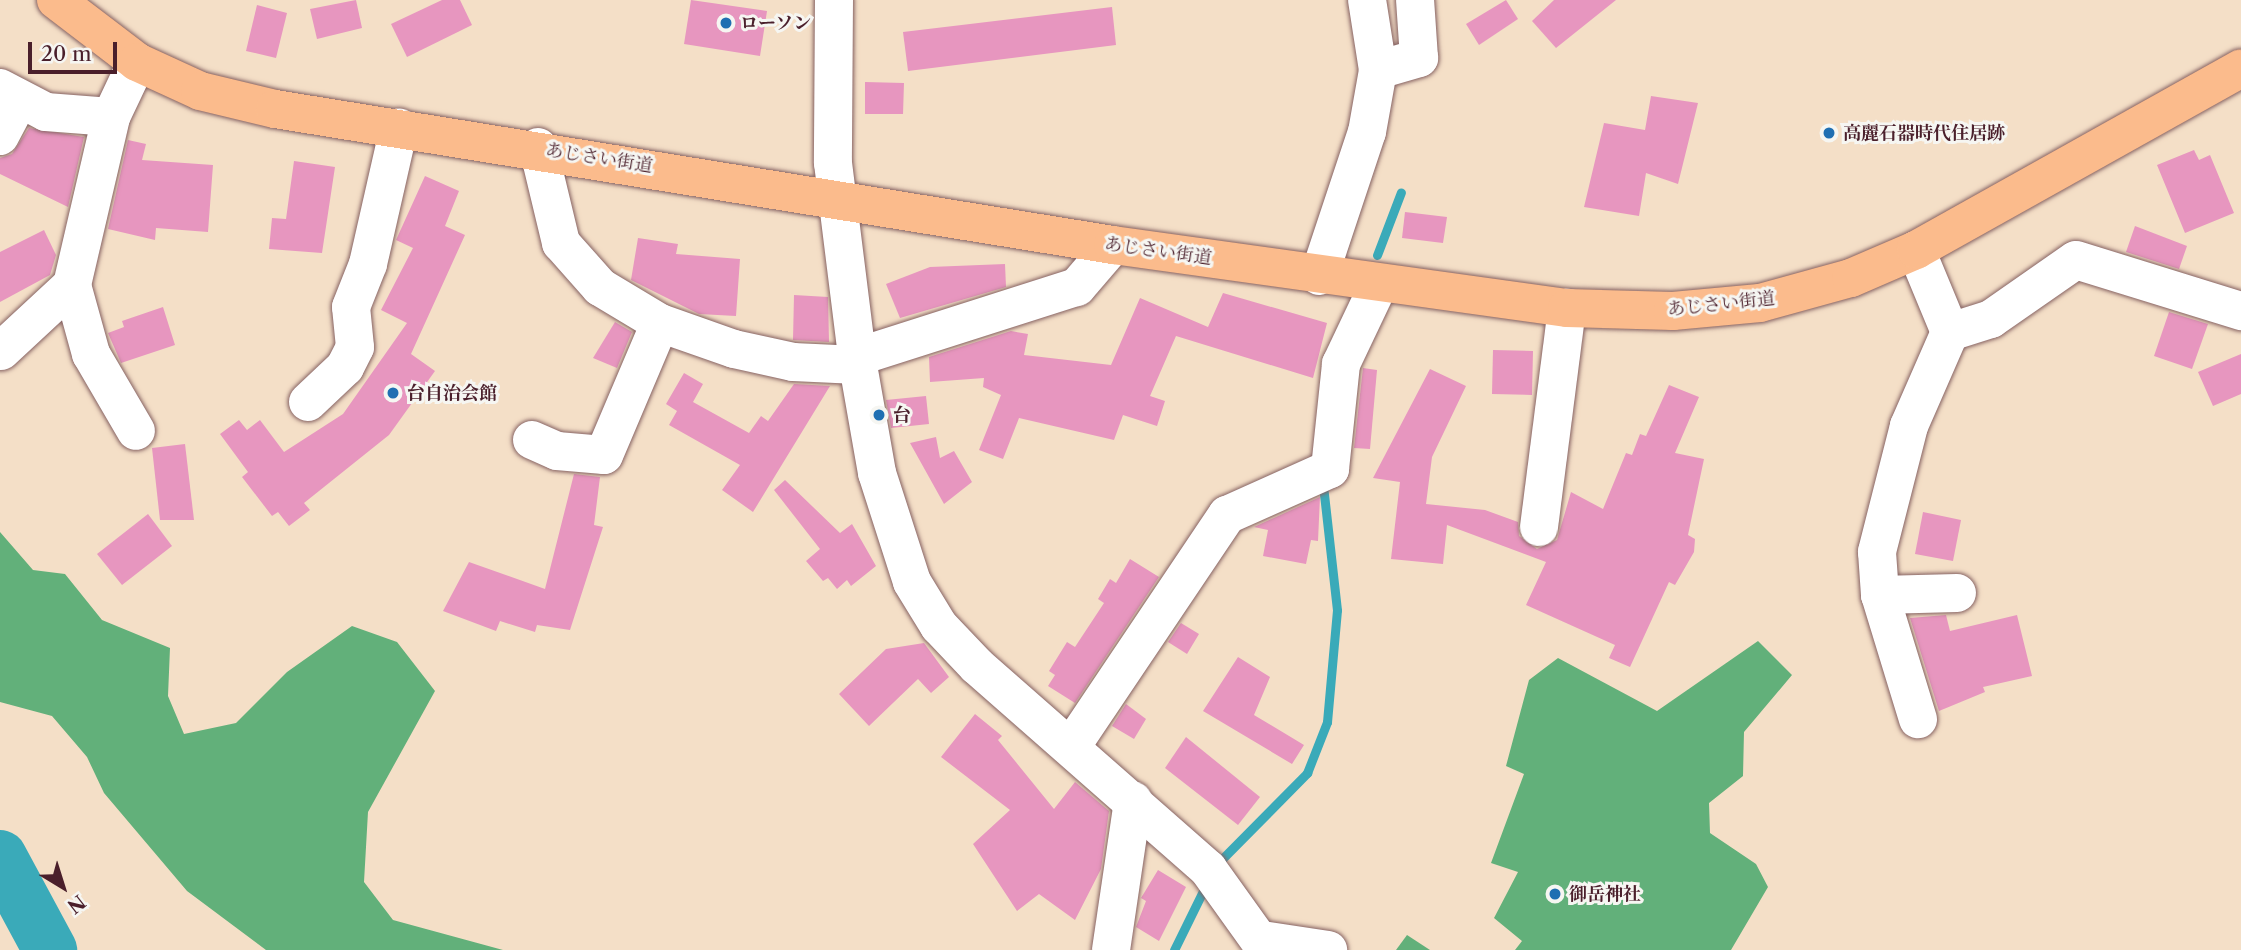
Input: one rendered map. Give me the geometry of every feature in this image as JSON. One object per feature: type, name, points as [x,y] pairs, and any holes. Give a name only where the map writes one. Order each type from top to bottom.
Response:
[{"type":"highway","name":"あじさい街道","points":[[57,0],[137,62],[200,91],[399,127],[835,196],[1113,245],[1319,276],[1567,308],[1673,311],[1760,303],[1851,278],[1916,250],[2241,68]]},
{"type":"street","points":[[834,0],[835,196],[857,361],[877,473],[912,582],[939,626],[977,666],[1208,869],[1264,945],[1328,950]]},
{"type":"street","points":[[1319,276],[1367,132],[1378,70],[1367,0]]},
{"type":"street","points":[[1378,70],[1419,58],[1415,0]]},
{"type":"street","points":[[136,431],[92,354],[72,285],[111,117],[137,62]]},
{"type":"street","points":[[0,136],[9,94],[46,112],[111,117]]},
{"type":"street","points":[[308,402],[345,367],[355,347],[351,307],[368,264],[399,127]]},
{"type":"street","points":[[538,148],[561,243],[577,266],[660,323],[757,354],[857,361],[1077,287],[1113,245]]},
{"type":"street","points":[[1916,250],[1950,332],[1909,426],[1883,514],[1880,595],[1918,719]]},
{"type":"street","points":[[1950,332],[1992,319],[2076,260],[2241,311]]},
{"type":"street","points":[[1071,747],[1227,515],[1330,469],[1342,364],[1379,284]]},
{"type":"street","points":[[1,351],[72,285]]},
{"type":"street","points":[[1539,527],[1567,308]]},
{"type":"street","points":[[532,440],[558,451],[604,455],[660,323]]},
{"type":"street","points":[[1880,595],[1957,593]]},
{"type":"street","points":[[1111,950],[1133,801]]},
{"type":"green space","points":[[0,532],[33,570],[65,574],[102,620],[170,648],[168,696],[184,734],[236,723],[287,672],[352,626],[397,642],[435,691],[368,812],[364,882],[393,920],[503,950],[266,950],[187,891],[104,793],[87,757],[52,716],[0,702]]},
{"type":"green space","points":[[1758,641],[1792,675],[1744,732],[1743,776],[1709,803],[1710,833],[1756,864],[1768,887],[1731,950],[1515,950],[1522,941],[1494,918],[1518,872],[1491,863],[1524,774],[1506,766],[1529,680],[1558,658],[1657,711]]},
{"type":"green space","points":[[1407,935],[1430,950],[1396,950]]},
{"type":"building","points":[[356,0],[362,28],[317,39],[310,9]]},
{"type":"building","points":[[442,0],[460,0],[472,25],[407,57],[391,24]]},
{"type":"building","name":"ローソン","points":[[691,0],[767,11],[760,56],[684,44]]},
{"type":"building","points":[[1506,0],[1518,19],[1479,45],[1466,24]]},
{"type":"building","points":[[1554,0],[1616,0],[1556,48],[1532,21]]},
{"type":"building","points":[[257,5],[287,13],[276,58],[246,51]]},
{"type":"building","points":[[1112,7],[1116,45],[908,71],[903,32]]},
{"type":"building","points":[[865,82],[904,83],[903,114],[865,114]]},
{"type":"building","points":[[1651,96],[1698,103],[1678,184],[1646,173],[1639,216],[1584,207],[1604,123],[1645,130]]},
{"type":"building","points":[[29,128],[84,137],[68,207],[0,174],[0,158],[12,154]]},
{"type":"building","points":[[128,140],[146,144],[142,160],[213,165],[208,232],[156,228],[155,240],[108,229]]},
{"type":"building","points":[[2194,150],[2199,160],[2210,155],[2234,213],[2185,233],[2157,165]]},
{"type":"building","points":[[294,161],[335,167],[322,253],[269,249],[272,218],[286,219]]},
{"type":"building","points":[[425,176],[459,191],[445,226],[465,235],[411,354],[435,371],[389,435],[304,503],[310,510],[289,526],[278,512],[272,516],[242,477],[248,472],[220,434],[239,420],[247,430],[260,420],[284,452],[343,414],[407,323],[381,310],[413,248],[396,240]]},
{"type":"building","points":[[1405,212],[1447,217],[1443,243],[1402,238]]},
{"type":"building","points":[[2135,226],[2187,246],[2179,269],[2126,252]]},
{"type":"building","points":[[44,230],[56,255],[50,275],[0,302],[0,252]]},
{"type":"building","points":[[638,238],[678,244],[676,254],[740,259],[736,316],[699,314],[631,280]]},
{"type":"building","points":[[1005,264],[1006,287],[900,318],[886,284],[930,267]]},
{"type":"building","points":[[1223,293],[1327,323],[1313,378],[1176,336],[1150,396],[1165,401],[1157,426],[1123,415],[1114,440],[1019,418],[1003,459],[979,450],[1001,395],[983,387],[984,378],[930,382],[929,357],[1011,331],[1028,334],[1024,355],[1111,365],[1140,298],[1208,327]]},
{"type":"building","points":[[794,295],[828,297],[829,342],[793,340]]},
{"type":"building","points":[[163,307],[175,345],[121,363],[108,333],[124,327],[122,321]]},
{"type":"building","points":[[2169,312],[2208,324],[2192,369],[2154,356]]},
{"type":"building","points":[[615,322],[632,332],[617,368],[593,358]]},
{"type":"building","points":[[1493,350],[1533,351],[1532,395],[1492,394]]},
{"type":"building","points":[[2241,354],[2241,394],[2213,406],[2198,372]]},
{"type":"building","points":[[1363,368],[1377,370],[1370,449],[1354,448]]},
{"type":"building","points":[[1430,369],[1466,386],[1432,457],[1426,504],[1485,510],[1518,522],[1519,536],[1537,549],[1557,540],[1571,492],[1603,509],[1626,453],[1632,455],[1640,434],[1646,436],[1669,385],[1699,397],[1675,453],[1704,459],[1688,535],[1695,539],[1694,552],[1675,585],[1669,582],[1630,667],[1609,658],[1615,645],[1526,605],[1546,562],[1447,525],[1443,564],[1391,559],[1400,482],[1373,478]]},
{"type":"building","points":[[684,373],[703,384],[693,402],[749,433],[761,416],[768,421],[794,384],[830,386],[753,512],[722,490],[740,465],[669,425],[677,411],[666,404]]},
{"type":"building","points":[[926,396],[929,424],[891,428],[886,400]]},
{"type":"building","points":[[936,437],[940,458],[954,451],[972,482],[944,504],[910,443]]},
{"type":"building","points":[[185,444],[194,520],[160,520],[152,448]]},
{"type":"building","points":[[574,474],[600,477],[594,525],[603,527],[570,630],[537,625],[535,632],[500,621],[496,631],[443,611],[469,562],[545,589]]},
{"type":"building","points":[[785,480],[840,533],[852,524],[876,566],[851,586],[847,580],[837,589],[828,578],[823,581],[806,561],[820,549],[774,490]]},
{"type":"building","points":[[1320,497],[1318,541],[1311,540],[1306,564],[1263,556],[1268,530],[1254,527]]},
{"type":"building","points":[[1923,512],[1961,520],[1953,561],[1915,554]]},
{"type":"building","points":[[148,514],[172,546],[122,585],[97,554]]},
{"type":"building","points":[[1130,559],[1159,577],[1075,703],[1048,686],[1055,675],[1049,671],[1067,642],[1075,647],[1104,603],[1098,599],[1110,579],[1116,583]]},
{"type":"building","points":[[1946,615],[1950,631],[2017,615],[2032,676],[1983,687],[1985,692],[1939,711],[1910,618]]},
{"type":"building","points":[[1181,623],[1199,634],[1187,654],[1168,642]]},
{"type":"building","points":[[924,643],[949,677],[931,693],[918,679],[869,726],[839,694],[886,649]]},
{"type":"building","points":[[1238,657],[1270,677],[1254,715],[1304,745],[1292,764],[1203,711]]},
{"type":"building","points":[[1126,704],[1146,719],[1134,739],[1112,726]]},
{"type":"building","points":[[975,714],[1002,736],[998,740],[1054,809],[1075,782],[1109,811],[1101,869],[1075,920],[1039,894],[1017,911],[973,844],[1010,810],[941,757]]},
{"type":"building","points":[[1186,737],[1260,797],[1238,825],[1165,768]]},
{"type":"building","points":[[1158,870],[1186,887],[1159,941],[1136,927],[1146,901],[1141,898]]},
{"type":"waterway","points":[[1377,255],[1401,192]]},
{"type":"waterway","points":[[1223,858],[1307,773],[1327,722],[1337,610],[1323,485]]},
{"type":"waterway","points":[[0,857],[50,950]]},
{"type":"waterway","points":[[1174,950],[1202,893]]},
{"type":"place","name":"ローソン","points":[[726,23]]},
{"type":"place","name":"高麗石器時代住居跡","points":[[1829,133]]},
{"type":"place","name":"台自治会館","points":[[393,393]]},
{"type":"place","name":"台","points":[[879,415]]},
{"type":"place","name":"御岳神社","points":[[1555,894]]}]
